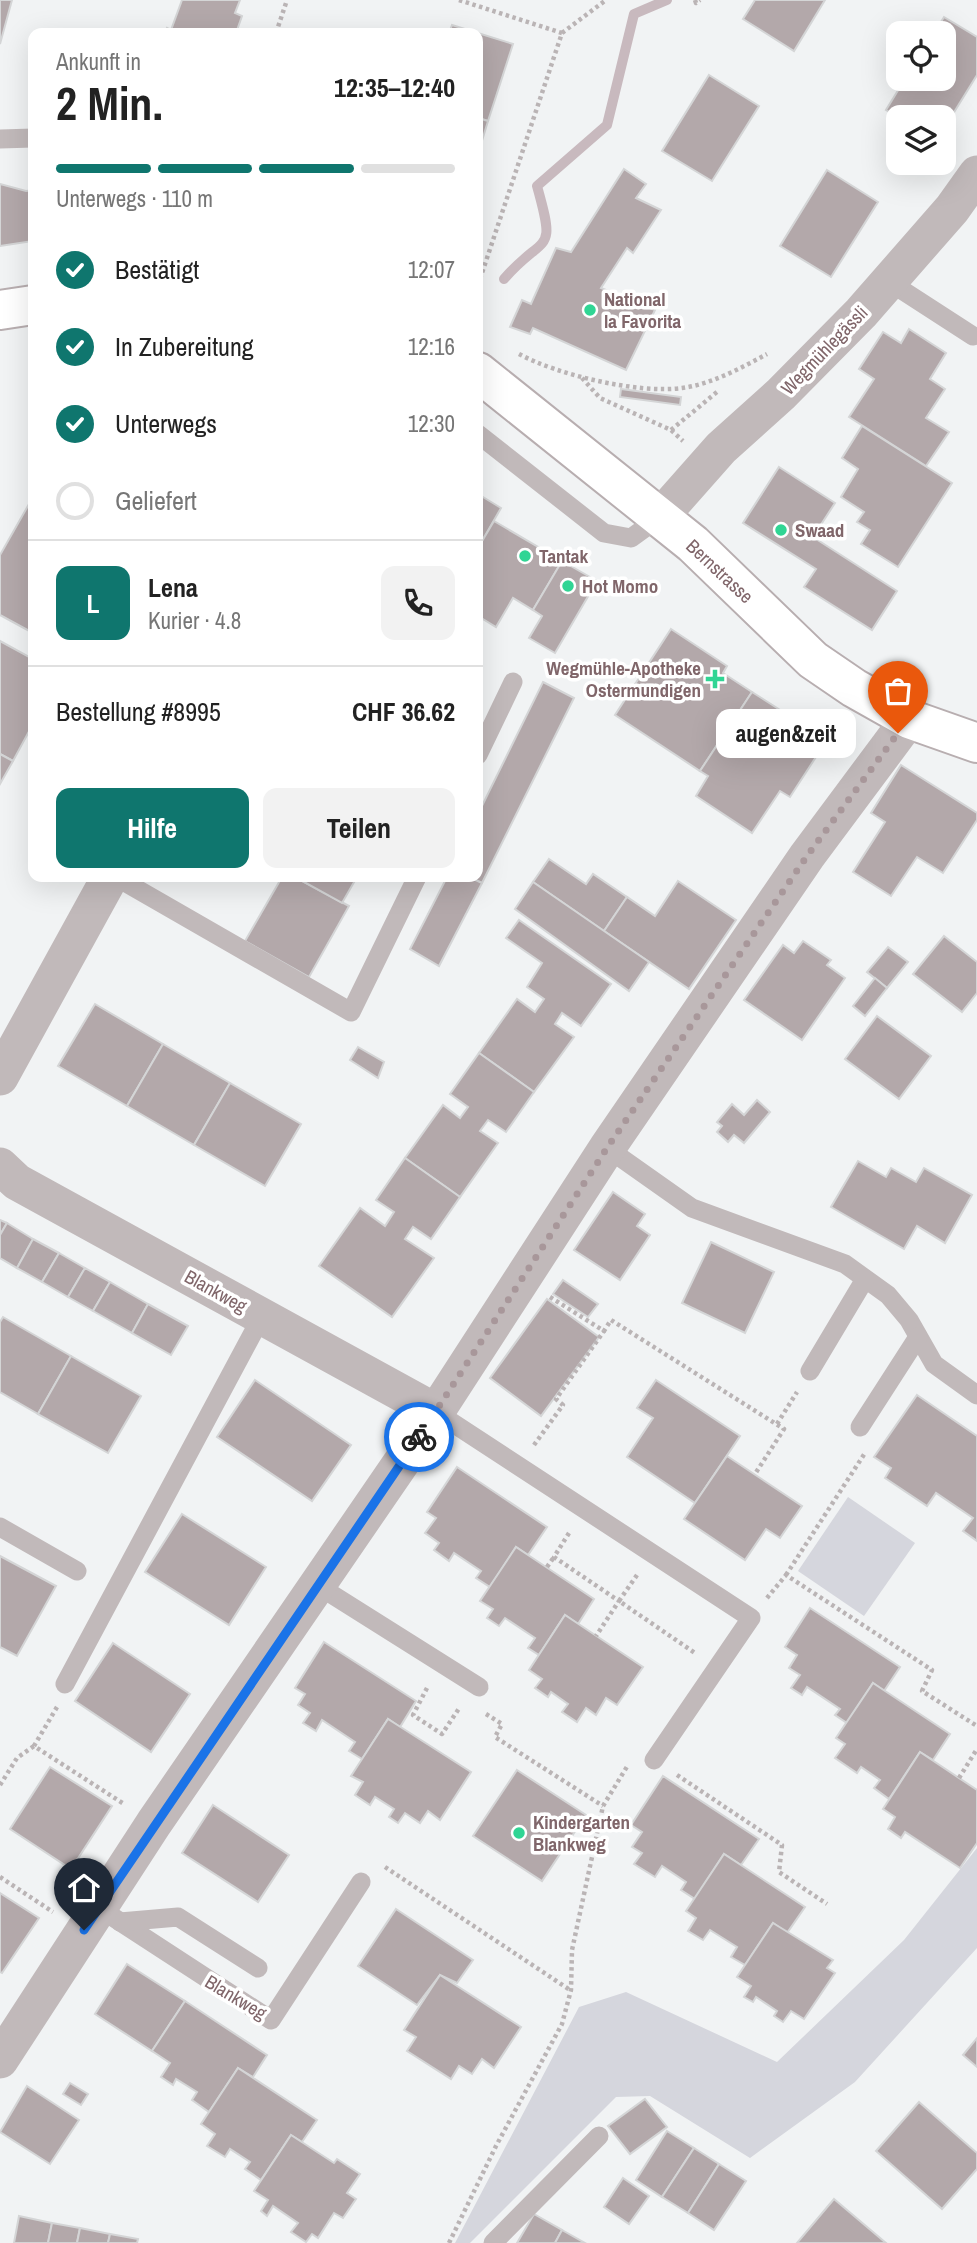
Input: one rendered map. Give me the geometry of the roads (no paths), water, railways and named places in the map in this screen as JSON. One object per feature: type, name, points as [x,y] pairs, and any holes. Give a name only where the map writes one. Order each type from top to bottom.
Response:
[{"type":"main road","points":[[0,310],[28,306]]},
{"type":"main road","name":"Bernstrasse","points":[[483,376],[693,544],[813,660],[854,688],[909,719],[977,743]]},
{"type":"street","name":"Wegmühlegässli","points":[[660,517],[707,464],[781,394],[888,281],[952,209],[977,174]]},
{"type":"street","points":[[0,2060],[109,1915],[317,1584],[436,1412],[607,1148],[807,856],[909,719]]},
{"type":"street","points":[[0,1077],[9,1040],[107,882]]},
{"type":"street","name":"Blankweg","points":[[0,1166],[17,1182],[436,1412]]},
{"type":"lane","points":[[0,139],[28,138]]},
{"type":"lane","points":[[888,281],[973,336]]},
{"type":"lane","points":[[483,438],[604,533],[631,538],[660,517]]},
{"type":"lane","points":[[483,745],[513,682]]},
{"type":"lane","points":[[126,882],[351,1012],[416,882]]},
{"type":"lane","points":[[607,1148],[692,1208],[845,1264],[888,1295],[934,1364],[977,1395]]},
{"type":"lane","points":[[810,1371],[865,1279]]},
{"type":"lane","points":[[65,1684],[121,1595],[196,1458],[262,1316]]},
{"type":"lane","points":[[860,1427],[918,1337]]},
{"type":"lane","points":[[436,1412],[751,1618],[654,1760]]},
{"type":"lane","points":[[0,1527],[77,1571]]},
{"type":"lane","points":[[317,1584],[479,1687]]},
{"type":"lane","name":"Blankweg","points":[[109,1915],[271,2021],[361,1882]]},
{"type":"lane","points":[[109,1915],[178,1917],[257,1968]]},
{"type":"lane","points":[[493,2243],[599,2136]]},
{"type":"waterway","points":[[504,279],[538,248],[546,234],[537,186],[607,125],[634,14],[667,0]]},
{"type":"place","name":"National la Favorita","points":[[590,310]]},
{"type":"place","name":"Swaad","points":[[781,530]]},
{"type":"place","name":"Tantak","points":[[525,556]]},
{"type":"place","name":"Hot Momo","points":[[568,586]]},
{"type":"place","name":"Wegmühle-Apotheke Ostermundigen","points":[[715,679]]},
{"type":"place","name":"augen&zeit","points":[[898,733]]},
{"type":"place","name":"Kindergarten Blankweg","points":[[519,1833]]}]
